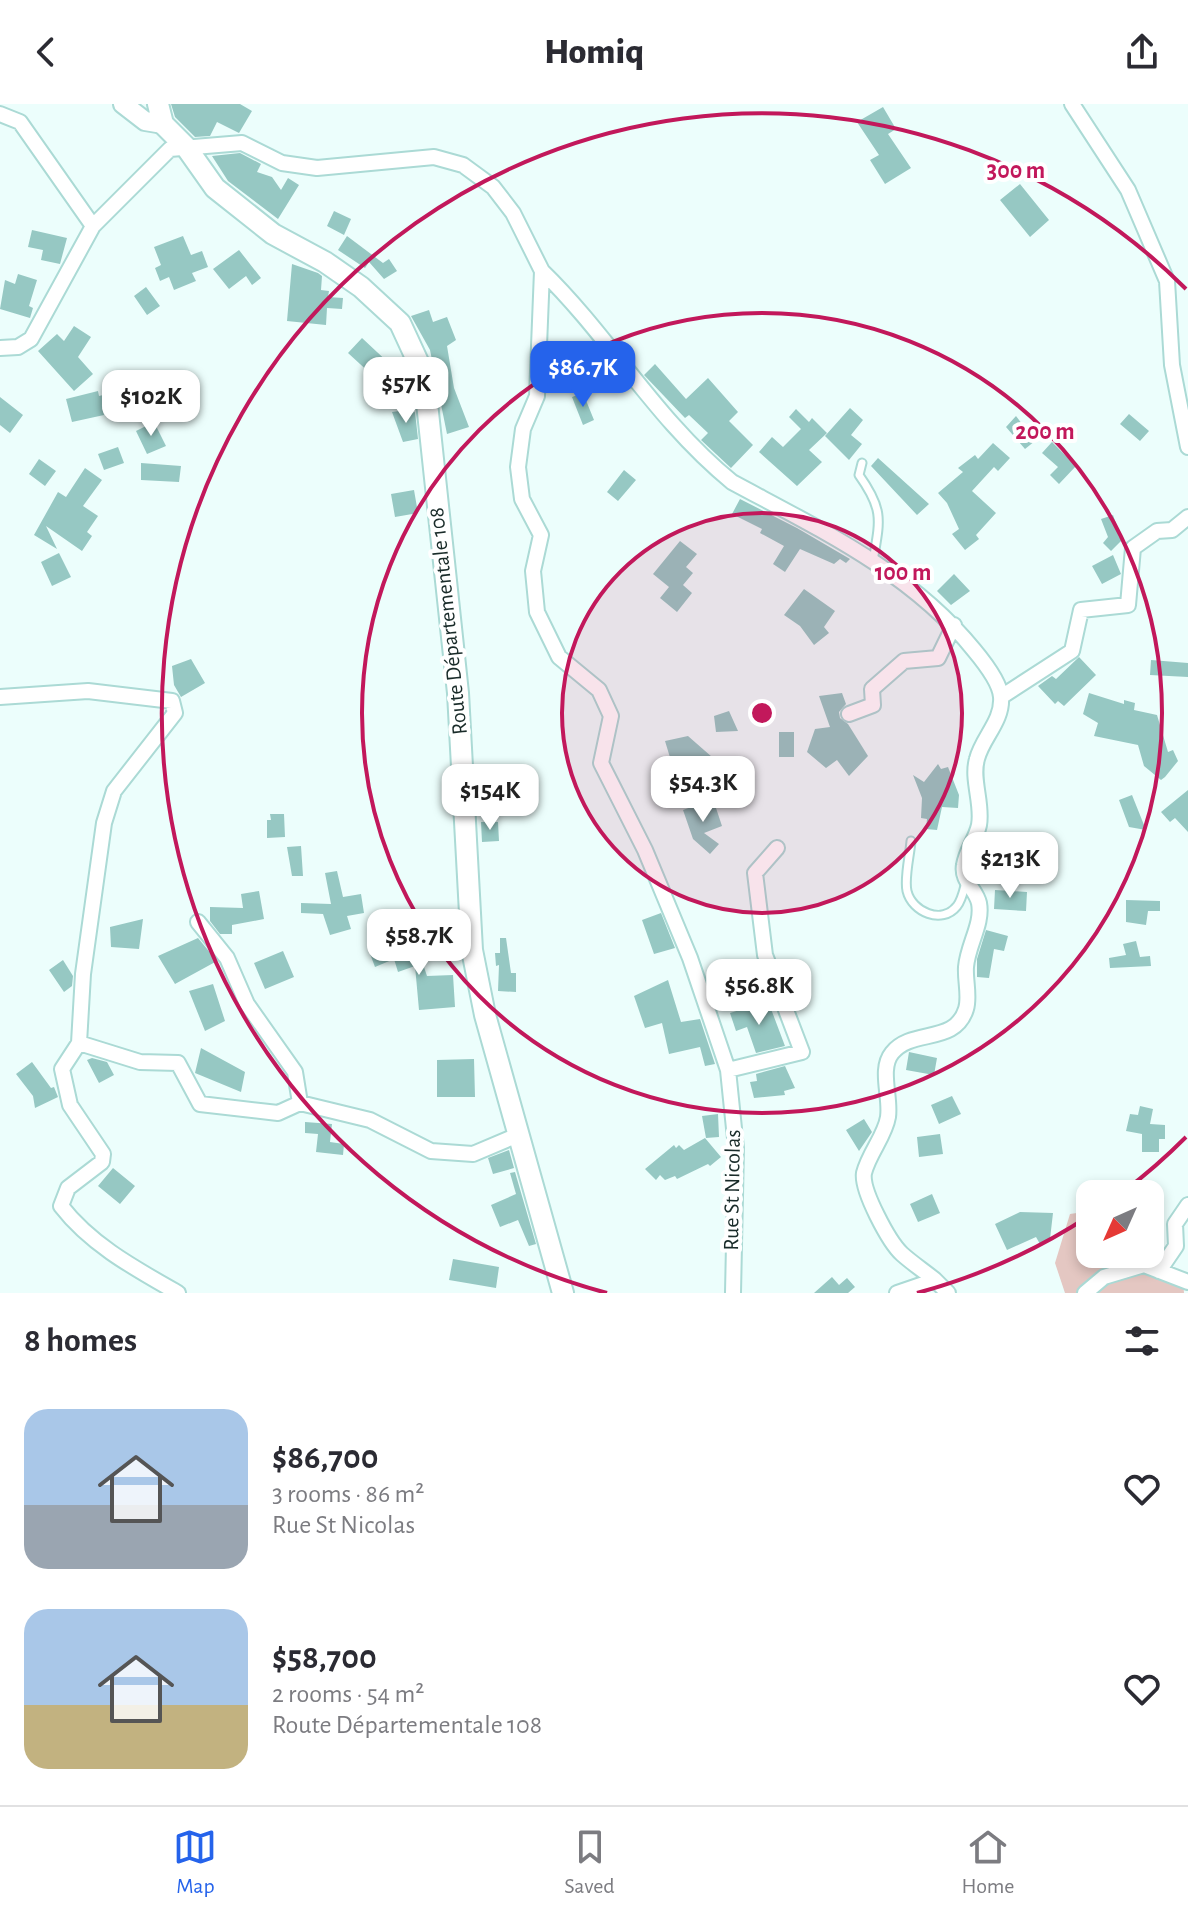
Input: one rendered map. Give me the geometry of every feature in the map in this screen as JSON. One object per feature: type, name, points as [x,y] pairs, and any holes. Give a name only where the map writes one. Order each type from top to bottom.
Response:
[{"type":"main road","name":"Route Départementale 108","points":[[161,114],[215,188],[273,234],[325,262],[361,287],[400,323],[424,375],[458,693],[472,950],[518,1135],[563,1293]]},
{"type":"street","points":[[123,104],[145,121],[161,114]]},
{"type":"street","points":[[1072,104],[1128,190],[1167,281],[1172,315],[1172,365],[1188,447]]},
{"type":"street","points":[[0,114],[20,122],[30,134],[93,226]]},
{"type":"street","name":"Rue St Nicolas","points":[[186,147],[242,143],[282,163],[317,168],[434,157],[463,165],[493,187],[513,213],[542,271],[537,396],[523,429],[518,467],[522,499],[541,535],[533,571],[537,612],[559,657],[599,690],[611,716],[601,763],[645,850],[690,958],[728,1070],[736,1148],[733,1293]]},
{"type":"street","points":[[0,348],[18,347],[31,339],[93,226],[170,149],[186,147]]},
{"type":"street","points":[[542,271],[565,293],[668,421],[714,467],[732,482],[873,561],[954,625],[986,665],[1001,697],[997,719],[976,760],[979,826],[963,866],[966,882],[979,899],[980,920],[972,935],[966,966],[967,1008],[957,1025],[949,1030],[906,1042],[891,1053],[885,1069],[890,1094],[887,1121],[871,1151],[863,1177],[867,1194],[899,1252],[948,1293]]},
{"type":"street","points":[[1001,697],[1072,651],[1081,610],[1128,605],[1133,548],[1157,531],[1172,530],[1188,517]]},
{"type":"street","points":[[849,714],[873,705],[872,689],[904,661],[938,658],[954,625]]},
{"type":"street","points":[[0,697],[88,691],[172,701],[175,713],[114,791],[104,823],[83,974],[79,1043],[62,1069],[70,1105],[103,1154],[102,1162],[68,1188],[61,1206],[74,1223],[123,1262],[178,1293]]},
{"type":"street","points":[[728,1070],[802,1052],[765,955],[755,873],[777,848]]},
{"type":"street","points":[[198,922],[227,958],[247,1004],[295,1072],[300,1103]]},
{"type":"street","points":[[79,1043],[140,1062],[178,1063],[200,1104],[278,1113],[300,1103],[370,1120],[431,1151],[473,1154],[518,1135]]},
{"type":"street","points":[[1159,1271],[1176,1246],[1175,1224],[1188,1205]]},
{"type":"street","points":[[1085,1293],[1104,1277],[1144,1265],[1188,1282]]},
{"type":"street","points":[[897,1293],[935,1280]]},
{"type":"lane","points":[[862,463],[859,475],[881,514],[873,561]]},
{"type":"lane","points":[[911,841],[907,891],[917,909],[931,915],[947,914],[957,906],[966,882]]},
{"type":"shaded area","points":[[1076,1213],[1076,1268],[1164,1268],[1164,1255],[1183,1281],[1184,1293],[1065,1293],[1055,1263],[1070,1214]]},
{"type":"building","points":[[171,104],[240,104],[252,111],[239,133],[217,122],[210,136],[195,137],[175,117]]},
{"type":"building","points":[[883,107],[896,129],[888,134],[911,168],[885,184],[870,160],[879,155],[857,122]]},
{"type":"building","points":[[240,153],[261,164],[257,172],[272,177],[281,190],[288,178],[299,185],[278,219],[228,181],[212,156]]},
{"type":"building","points":[[1020,184],[1049,220],[1030,237],[1000,200]]},
{"type":"building","points":[[334,211],[351,219],[344,235],[327,226]]},
{"type":"building","points":[[32,230],[67,238],[60,264],[41,260],[43,250],[28,247]]},
{"type":"building","points":[[183,236],[191,255],[202,251],[208,267],[192,273],[196,281],[174,290],[169,277],[160,281],[155,268],[161,265],[154,247]]},
{"type":"building","points":[[347,236],[383,263],[389,259],[397,271],[384,279],[369,262],[365,268],[338,250]]},
{"type":"building","points":[[239,250],[261,278],[252,285],[246,276],[229,289],[213,269]]},
{"type":"building","points":[[292,264],[322,276],[321,290],[329,291],[328,297],[343,298],[342,309],[327,308],[326,325],[287,321]]},
{"type":"building","points":[[18,274],[37,280],[29,306],[33,308],[30,318],[0,309],[5,280],[15,284]]},
{"type":"building","points":[[146,287],[160,306],[147,315],[134,296]]},
{"type":"building","points":[[429,310],[433,322],[447,317],[456,340],[447,346],[454,388],[469,427],[447,434],[430,350],[411,316]]},
{"type":"building","points":[[74,326],[91,337],[78,357],[93,374],[74,391],[38,351],[57,334],[64,341]]},
{"type":"building","points":[[362,338],[392,366],[405,365],[409,388],[384,390],[382,364],[372,375],[348,353]]},
{"type":"building","points":[[655,364],[686,399],[708,378],[738,412],[729,421],[753,445],[731,468],[701,440],[708,433],[689,415],[685,418],[644,375]]},
{"type":"building","points":[[124,390],[127,403],[102,408],[104,415],[72,422],[66,399],[98,391],[99,396]]},
{"type":"building","points":[[583,393],[594,420],[583,425],[572,397]]},
{"type":"building","points":[[0,397],[23,415],[10,433],[0,425]]},
{"type":"building","points":[[850,408],[863,420],[851,435],[862,444],[849,460],[825,436]]},
{"type":"building","points":[[796,409],[809,422],[812,418],[827,433],[809,450],[822,462],[797,486],[759,452],[772,437],[783,447],[801,429],[789,417]]},
{"type":"building","points":[[407,410],[407,414],[415,412],[418,439],[403,442],[392,412]]},
{"type":"building","points":[[1129,414],[1149,431],[1140,441],[1120,424]]},
{"type":"building","points":[[1016,416],[1035,441],[1025,449],[1006,427]]},
{"type":"building","points":[[154,422],[166,446],[147,454],[136,431]]},
{"type":"building","points":[[1052,442],[1076,466],[1059,484],[1050,475],[1058,467],[1042,453]]},
{"type":"building","points":[[993,443],[1010,458],[998,471],[994,467],[972,491],[996,513],[976,535],[979,539],[965,550],[952,534],[959,529],[947,503],[938,493],[963,472],[958,468],[975,455],[978,459]]},
{"type":"building","points":[[118,447],[124,463],[104,470],[98,454]]},
{"type":"building","points":[[878,458],[929,504],[917,515],[871,466]]},
{"type":"building","points":[[39,459],[56,471],[45,486],[29,474]]},
{"type":"building","points":[[141,463],[181,466],[179,482],[141,480]]},
{"type":"building","points":[[85,468],[102,480],[83,506],[98,516],[87,532],[92,536],[82,551],[46,526],[57,549],[34,535],[58,492],[66,497]]},
{"type":"building","points":[[624,470],[636,480],[618,501],[607,492]]},
{"type":"building","points":[[414,490],[418,513],[395,517],[391,494]]},
{"type":"building","points":[[740,499],[850,559],[846,563],[840,559],[834,564],[800,549],[785,572],[773,564],[784,546],[760,533],[762,529],[732,514]]},
{"type":"building","points":[[1113,515],[1122,540],[1111,551],[1103,543],[1108,537],[1101,519]]},
{"type":"building","points":[[680,541],[697,554],[686,567],[693,573],[683,585],[692,593],[677,612],[660,598],[669,587],[653,574]]},
{"type":"building","points":[[59,553],[71,577],[52,586],[41,562]]},
{"type":"building","points":[[1113,555],[1121,574],[1102,584],[1092,566]]},
{"type":"building","points":[[954,574],[970,591],[951,605],[937,591]]},
{"type":"building","points":[[804,589],[835,611],[824,627],[829,633],[814,645],[800,626],[784,615]]},
{"type":"building","points":[[1079,657],[1096,675],[1064,706],[1058,701],[1055,704],[1038,686],[1052,676],[1056,679]]},
{"type":"building","points":[[191,659],[205,683],[181,697],[174,685],[172,666]]},
{"type":"building","points":[[1151,660],[1188,663],[1188,677],[1150,675]]},
{"type":"building","points":[[842,693],[846,704],[839,712],[840,718],[848,724],[868,756],[849,776],[837,760],[826,768],[807,752],[815,729],[830,727],[819,696]]},
{"type":"building","points":[[1089,693],[1124,704],[1124,700],[1135,703],[1134,710],[1157,715],[1168,752],[1173,750],[1178,761],[1165,777],[1161,780],[1144,766],[1138,745],[1094,736],[1098,723],[1083,714]]},
{"type":"building","points":[[729,711],[738,731],[716,732],[714,716]]},
{"type":"building","points":[[779,732],[794,732],[794,757],[779,757]]},
{"type":"building","points":[[688,736],[720,764],[697,790],[672,764],[665,741]]},
{"type":"building","points":[[938,764],[941,769],[948,767],[959,795],[958,808],[942,807],[937,830],[926,829],[927,819],[921,818],[922,798],[913,775],[924,782]]},
{"type":"building","points":[[1188,790],[1188,832],[1175,818],[1170,822],[1161,812]]},
{"type":"building","points":[[1132,795],[1146,830],[1129,827],[1119,800]]},
{"type":"building","points":[[713,799],[722,826],[704,833],[719,844],[710,854],[693,839],[683,810]]},
{"type":"building","points":[[270,814],[284,814],[285,837],[267,838]]},
{"type":"building","points":[[481,822],[498,822],[499,841],[482,842]]},
{"type":"building","points":[[301,846],[303,876],[292,876],[287,847]]},
{"type":"building","points":[[337,871],[343,897],[361,894],[364,913],[347,916],[351,929],[330,935],[323,914],[301,913],[301,903],[331,904],[325,873]]},
{"type":"building","points":[[995,890],[1027,892],[1026,911],[994,909]]},
{"type":"building","points":[[259,891],[264,919],[232,925],[232,934],[220,934],[210,921],[210,907],[243,908],[241,894]]},
{"type":"building","points":[[1126,900],[1160,901],[1160,911],[1148,911],[1146,925],[1126,922]]},
{"type":"building","points":[[661,913],[675,948],[654,954],[642,920]]},
{"type":"building","points":[[143,919],[139,949],[111,947],[110,927]]},
{"type":"building","points":[[986,930],[1008,936],[1004,951],[994,949],[989,978],[977,977],[977,959]]},
{"type":"building","points":[[198,938],[217,961],[175,984],[158,956]]},
{"type":"building","points":[[500,938],[506,938],[511,973],[516,973],[516,992],[498,991],[499,965],[496,966],[495,953],[500,953]]},
{"type":"building","points":[[1136,941],[1140,957],[1150,956],[1151,966],[1110,968],[1109,958],[1126,955],[1123,944]]},
{"type":"building","points":[[407,944],[409,952],[418,949],[427,976],[453,975],[455,1007],[419,1010],[415,966],[398,972],[394,959],[375,967],[369,951],[384,945],[386,951]]},
{"type":"building","points":[[283,951],[294,977],[265,989],[254,963]]},
{"type":"building","points":[[63,960],[73,976],[72,986],[64,992],[49,970]]},
{"type":"building","points":[[668,980],[681,1022],[700,1019],[715,1064],[705,1066],[700,1047],[669,1054],[662,1023],[645,1028],[634,996]]},
{"type":"building","points":[[213,984],[225,1021],[205,1031],[189,991]]},
{"type":"building","points":[[768,1001],[785,1046],[756,1053],[747,1027],[736,1031],[730,1013]]},
{"type":"building","points":[[201,1048],[245,1072],[241,1092],[195,1073]]},
{"type":"building","points":[[909,1052],[937,1058],[934,1075],[906,1070]]},
{"type":"building","points":[[92,1058],[107,1062],[114,1075],[99,1083],[87,1060]]},
{"type":"building","points":[[474,1059],[475,1097],[437,1097],[437,1060]]},
{"type":"building","points":[[32,1062],[51,1088],[54,1087],[58,1097],[35,1108],[33,1096],[16,1074]]},
{"type":"building","points":[[785,1066],[795,1088],[784,1091],[785,1095],[754,1098],[750,1082],[757,1081],[756,1074]]},
{"type":"building","points":[[952,1096],[961,1114],[939,1124],[931,1105]]},
{"type":"building","points":[[1140,1106],[1153,1109],[1150,1124],[1165,1125],[1165,1139],[1159,1139],[1159,1152],[1142,1152],[1142,1134],[1126,1131],[1130,1114],[1138,1115]]},
{"type":"building","points":[[718,1114],[719,1137],[706,1138],[702,1116]]},
{"type":"building","points":[[864,1119],[872,1132],[859,1151],[846,1130]]},
{"type":"building","points":[[305,1122],[332,1124],[330,1142],[344,1144],[343,1155],[316,1152],[318,1134],[305,1133]]},
{"type":"building","points":[[940,1134],[943,1154],[919,1157],[917,1137]]},
{"type":"building","points":[[705,1138],[721,1157],[710,1166],[708,1164],[677,1179],[675,1176],[665,1180],[660,1175],[656,1180],[645,1169],[674,1145],[684,1150]]},
{"type":"building","points":[[509,1150],[514,1168],[493,1174],[488,1158]]},
{"type":"building","points":[[113,1168],[135,1186],[120,1204],[98,1186]]},
{"type":"building","points":[[515,1172],[536,1244],[529,1246],[518,1220],[500,1227],[491,1205],[516,1194],[510,1173]]},
{"type":"building","points":[[932,1194],[940,1213],[918,1222],[910,1204]]},
{"type":"building","points":[[1020,1212],[1053,1213],[1050,1239],[1040,1244],[1036,1237],[1007,1250],[995,1224]]},
{"type":"building","points":[[453,1259],[499,1267],[496,1288],[449,1280]]},
{"type":"building","points":[[832,1277],[839,1285],[847,1278],[855,1287],[848,1293],[814,1293]]}]
